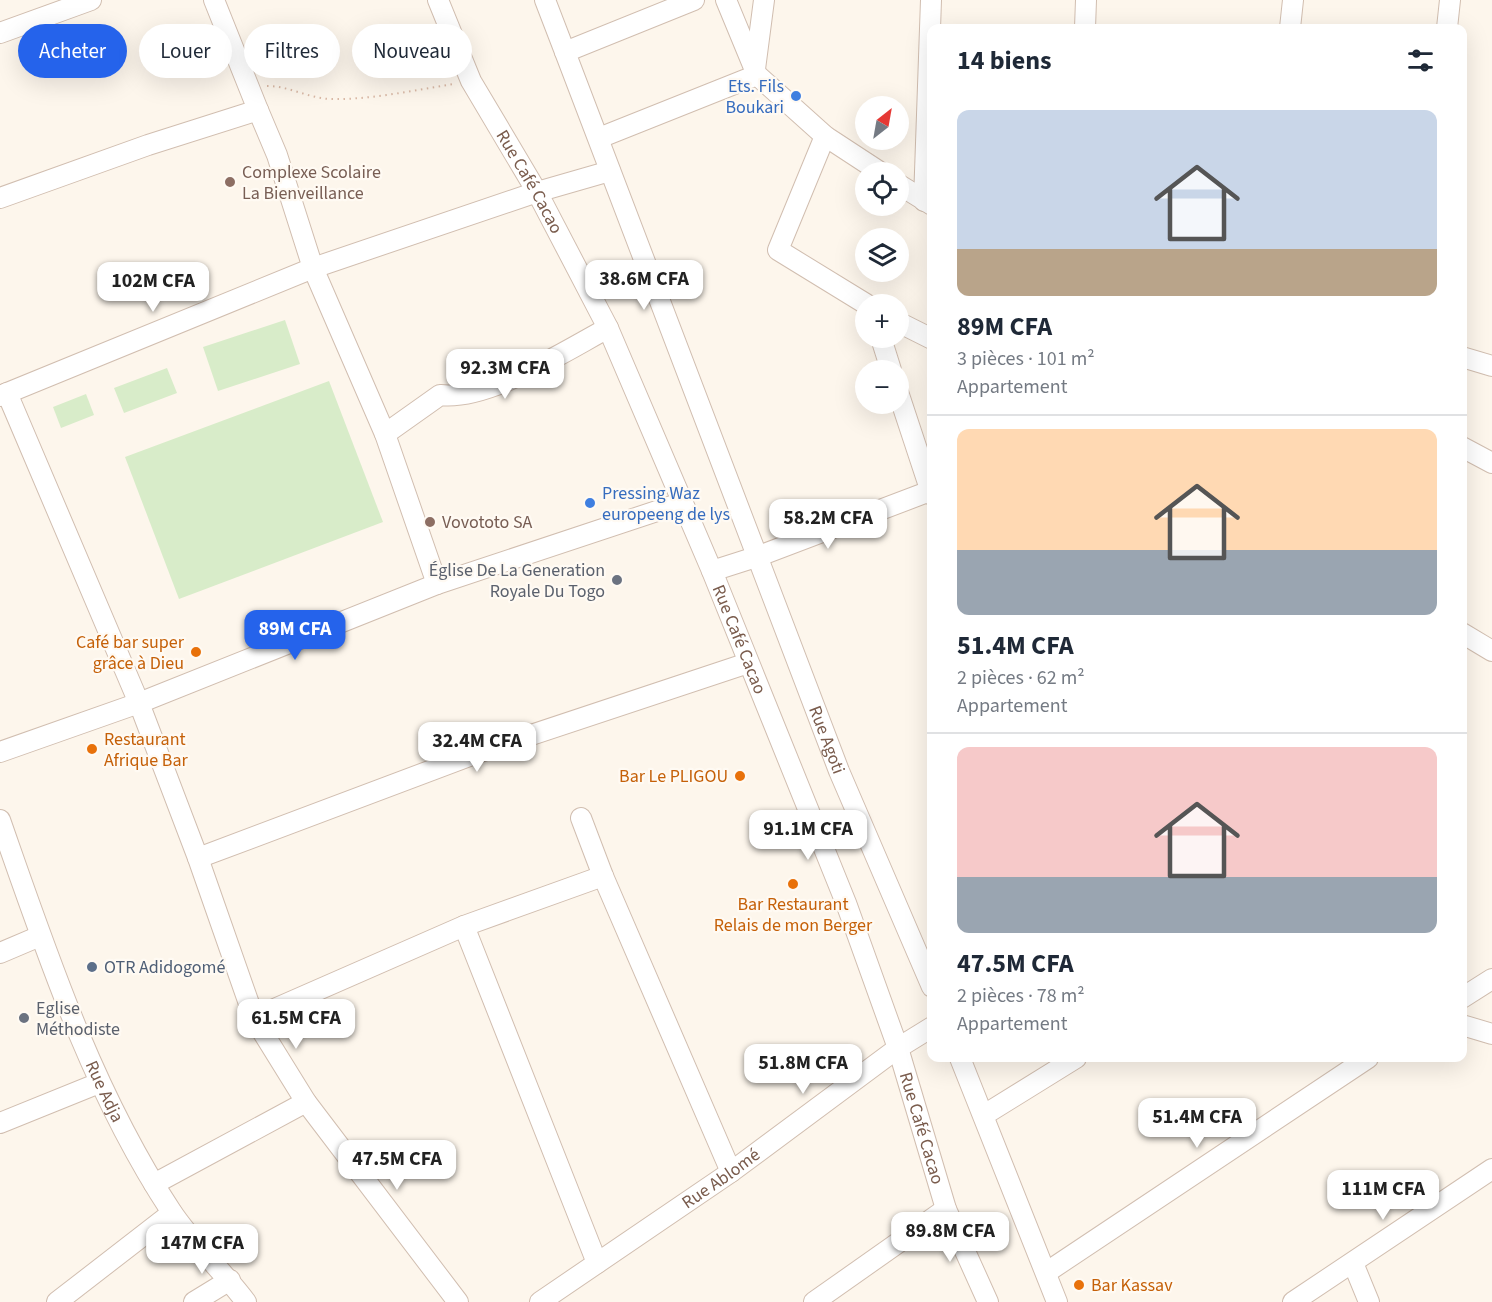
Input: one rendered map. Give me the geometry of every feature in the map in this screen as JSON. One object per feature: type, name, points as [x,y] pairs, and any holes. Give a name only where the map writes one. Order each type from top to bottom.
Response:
[{"type":"street","points":[[0,33],[91,0]]},
{"type":"street","points":[[214,0],[277,155],[313,268],[385,434],[437,584]]},
{"type":"street","name":"Rue Café Cacao","points":[[438,0],[471,81],[537,192],[608,328],[712,571],[846,903],[898,1048],[946,1209],[988,1302]]},
{"type":"street","name":"Rue Agoti","points":[[545,0],[759,556],[839,771],[927,962]]},
{"type":"street","points":[[566,52],[694,0]]},
{"type":"street","points":[[726,0],[756,72],[825,136],[865,162]]},
{"type":"street","points":[[756,72],[764,0]]},
{"type":"street","points":[[932,0],[932,24]]},
{"type":"street","points":[[1085,24],[1086,0]]},
{"type":"street","points":[[1290,24],[1293,0]]},
{"type":"street","points":[[1447,24],[1450,0]]},
{"type":"street","points":[[599,138],[756,72]]},
{"type":"street","points":[[0,198],[148,145],[258,110]]},
{"type":"street","points":[[825,136],[778,250],[855,297]]},
{"type":"street","points":[[458,1302],[306,1102],[254,1018],[198,858],[138,703],[3,394],[313,268],[537,192],[610,171]]},
{"type":"street","points":[[909,191],[927,202]]},
{"type":"street","points":[[385,434],[440,395],[456,397],[524,374],[608,328]]},
{"type":"street","points":[[909,328],[927,336]]},
{"type":"street","points":[[1467,358],[1492,366]]},
{"type":"street","points":[[905,414],[927,481]]},
{"type":"street","points":[[1467,450],[1492,463]]},
{"type":"street","points":[[712,571],[927,494]]},
{"type":"street","points":[[0,752],[138,703],[437,584],[681,503]]},
{"type":"street","points":[[1467,636],[1492,651]]},
{"type":"street","points":[[198,858],[480,752],[748,663]]},
{"type":"street","points":[[581,818],[603,876],[730,1172]]},
{"type":"street","name":"Rue Adja","points":[[0,820],[40,936],[99,1083],[172,1213],[246,1302]]},
{"type":"street","points":[[254,1018],[464,926],[603,876]]},
{"type":"street","points":[[464,926],[597,1263]]},
{"type":"street","points":[[0,953],[40,936]]},
{"type":"street","points":[[1467,996],[1492,979]]},
{"type":"street","points":[[1467,1026],[1492,1034]]},
{"type":"street","name":"Rue Ablomé","points":[[540,1302],[730,1172],[898,1048],[927,1030]]},
{"type":"street","points":[[962,1062],[1057,1302]]},
{"type":"street","points":[[984,1114],[1069,1062]]},
{"type":"street","points":[[1047,1272],[1362,1062]]},
{"type":"street","points":[[0,1123],[99,1083]]},
{"type":"street","points":[[154,1184],[306,1102]]},
{"type":"street","points":[[1293,1302],[1492,1169]]},
{"type":"street","points":[[814,1302],[946,1209]]},
{"type":"street","points":[[57,1302],[172,1213]]},
{"type":"street","points":[[1353,1263],[1369,1302]]},
{"type":"street","points":[[194,1302],[230,1280]]},
{"type":"path","points":[[250,89],[283,87],[327,99],[357,99],[471,81]]},
{"type":"green space","points":[[285,320],[300,364],[218,391],[203,347]]},
{"type":"green space","points":[[167,368],[177,393],[124,413],[114,388]]},
{"type":"green space","points":[[329,381],[383,522],[179,599],[125,457]]},
{"type":"green space","points":[[86,394],[94,415],[61,428],[53,407]]},
{"type":"place","name":"Ets. Fils Boukari","points":[[796,96]]},
{"type":"place","name":"Complexe Scolaire La Bienveillance","points":[[230,182]]},
{"type":"place","name":"Pressing Waz europeeng de lys","points":[[590,503]]},
{"type":"place","name":"Vovototo SA","points":[[430,522]]},
{"type":"place","name":"Église De La Generation Royale Du Togo","points":[[617,580]]},
{"type":"place","name":"Café bar super grâce à Dieu","points":[[196,652]]},
{"type":"place","name":"Restaurant Afrique Bar","points":[[92,749]]},
{"type":"place","name":"Bar Le PLIGOU","points":[[740,776]]},
{"type":"place","name":"Bar Restaurant Relais de mon Berger","points":[[793,884]]},
{"type":"place","name":"OTR Adidogomé","points":[[92,967]]},
{"type":"place","name":"Eglise Méthodiste","points":[[24,1018]]},
{"type":"place","name":"Bar Kassav","points":[[1079,1285]]}]
